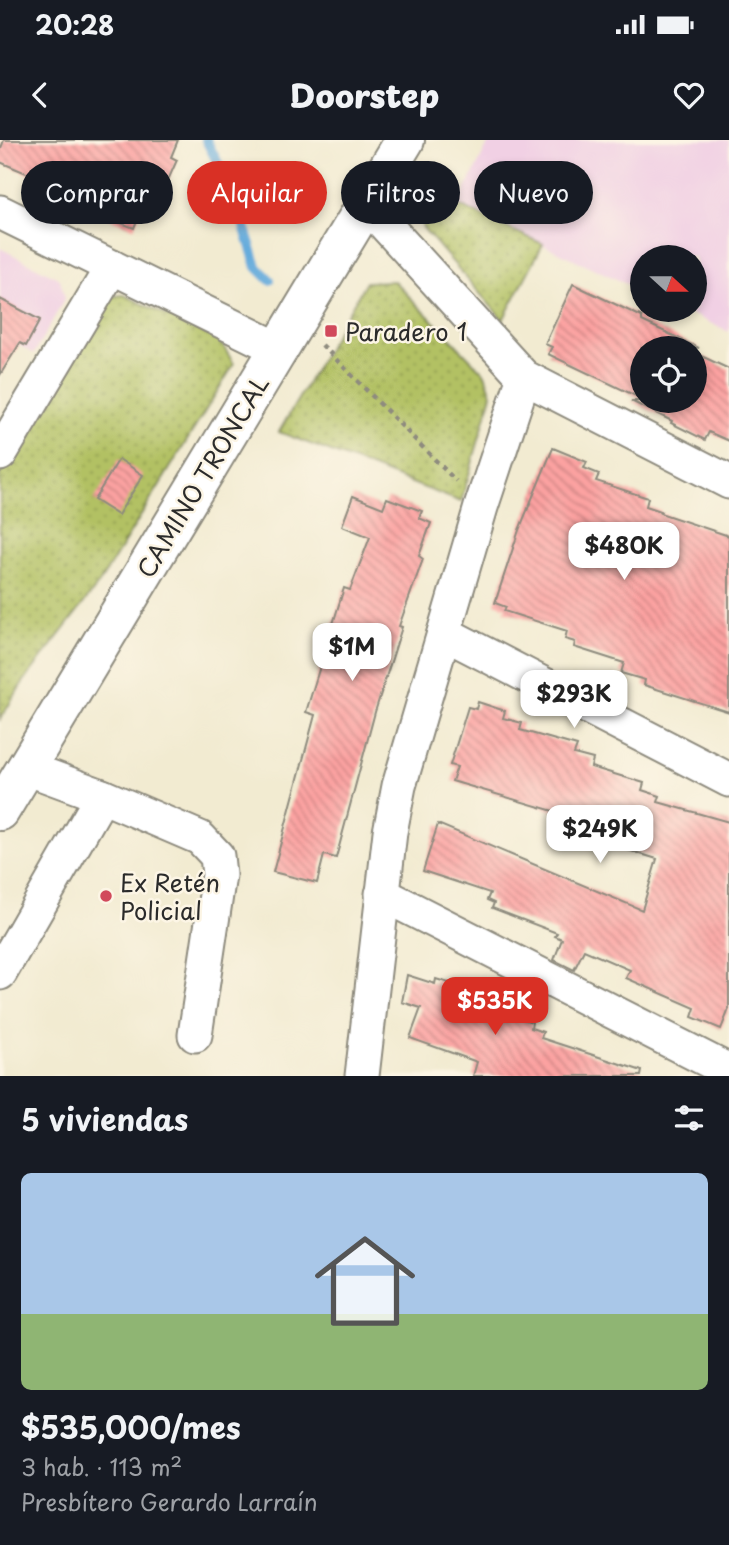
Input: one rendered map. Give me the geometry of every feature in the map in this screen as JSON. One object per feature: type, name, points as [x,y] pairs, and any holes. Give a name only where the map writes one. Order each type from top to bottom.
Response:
[{"type":"main road","name":"CAMINO TRONCAL","points":[[393,161],[405,140]]},
{"type":"main road","name":"CAMINO TRONCAL","points":[[0,811],[355,224]]},
{"type":"street","points":[[0,212],[112,267],[288,334]]},
{"type":"street","points":[[384,224],[524,377],[729,482]]},
{"type":"street","points":[[0,454],[112,267]]},
{"type":"street","points":[[362,1076],[382,894],[399,786],[481,507],[524,377]]},
{"type":"street","points":[[444,633],[729,780]]},
{"type":"street","points":[[26,768],[102,796],[200,838],[217,856],[219,876],[195,1035]]},
{"type":"street","points":[[0,973],[102,796]]},
{"type":"street","points":[[382,894],[729,1071]]},
{"type":"path","points":[[288,334],[481,507]]},
{"type":"shaded area","points":[[490,140],[729,140],[729,332],[707,321],[707,245],[630,245],[630,285],[499,224],[593,224],[593,161],[480,161]]},
{"type":"shaded area","points":[[474,172],[474,212],[460,206]]},
{"type":"shaded area","points":[[0,248],[60,279],[65,298],[34,354],[0,334]]},
{"type":"green space","points":[[460,206],[474,213],[474,224],[499,224],[543,244],[503,320],[422,224],[460,224]]},
{"type":"green space","points":[[394,281],[485,374],[492,394],[461,502],[279,432],[366,282]]},
{"type":"green space","points":[[124,295],[220,341],[234,364],[100,582],[24,681],[0,719],[0,473],[104,297]]},
{"type":"building","points":[[4,140],[178,140],[171,157],[177,160],[173,169],[173,161],[21,161],[21,171],[0,162]]},
{"type":"building","points":[[573,284],[630,311],[630,322],[644,322],[674,336],[630,336],[630,393],[548,354],[552,347],[545,344]]},
{"type":"building","points":[[0,299],[40,320],[26,346],[20,343],[0,375]]},
{"type":"building","points":[[707,359],[729,369],[729,441],[709,432],[705,440],[671,423],[672,421],[656,413],[707,413]]},
{"type":"building","points":[[553,448],[587,462],[584,468],[599,474],[596,481],[648,498],[646,506],[661,511],[660,513],[729,536],[729,712],[644,685],[645,680],[621,673],[624,663],[574,647],[575,642],[565,639],[567,631],[504,611],[506,607],[495,603],[519,530]]},
{"type":"building","points":[[119,459],[143,475],[118,515],[94,500]]},
{"type":"building","points":[[353,496],[383,508],[387,498],[422,511],[419,518],[431,523],[419,556],[423,559],[399,626],[402,627],[375,712],[336,858],[324,855],[317,883],[273,872],[315,715],[306,712],[344,588],[350,590],[370,537],[342,526]]},
{"type":"building","points":[[478,702],[505,711],[503,718],[522,723],[520,730],[577,746],[574,754],[593,759],[591,767],[644,783],[642,790],[660,796],[658,802],[729,822],[729,1009],[721,1029],[692,1017],[695,1008],[626,978],[630,970],[584,950],[574,970],[554,960],[562,939],[555,936],[557,933],[492,908],[494,903],[487,900],[490,893],[423,871],[438,824],[642,910],[657,859],[589,838],[594,823],[452,781],[457,767],[450,765],[468,707],[476,709]]},
{"type":"building","points":[[407,975],[435,984],[436,979],[465,988],[463,996],[476,1000],[475,1003],[532,1022],[531,1028],[543,1032],[541,1038],[642,1071],[641,1076],[473,1076],[477,1062],[410,1038],[421,1008],[402,1002]]},
{"type":"waterway","points":[[206,140],[234,194],[257,267],[270,280]]},
{"type":"place","name":"Paradero 1","points":[[331,331]]},
{"type":"place","name":"Ex Retén Policial","points":[[106,896]]}]
